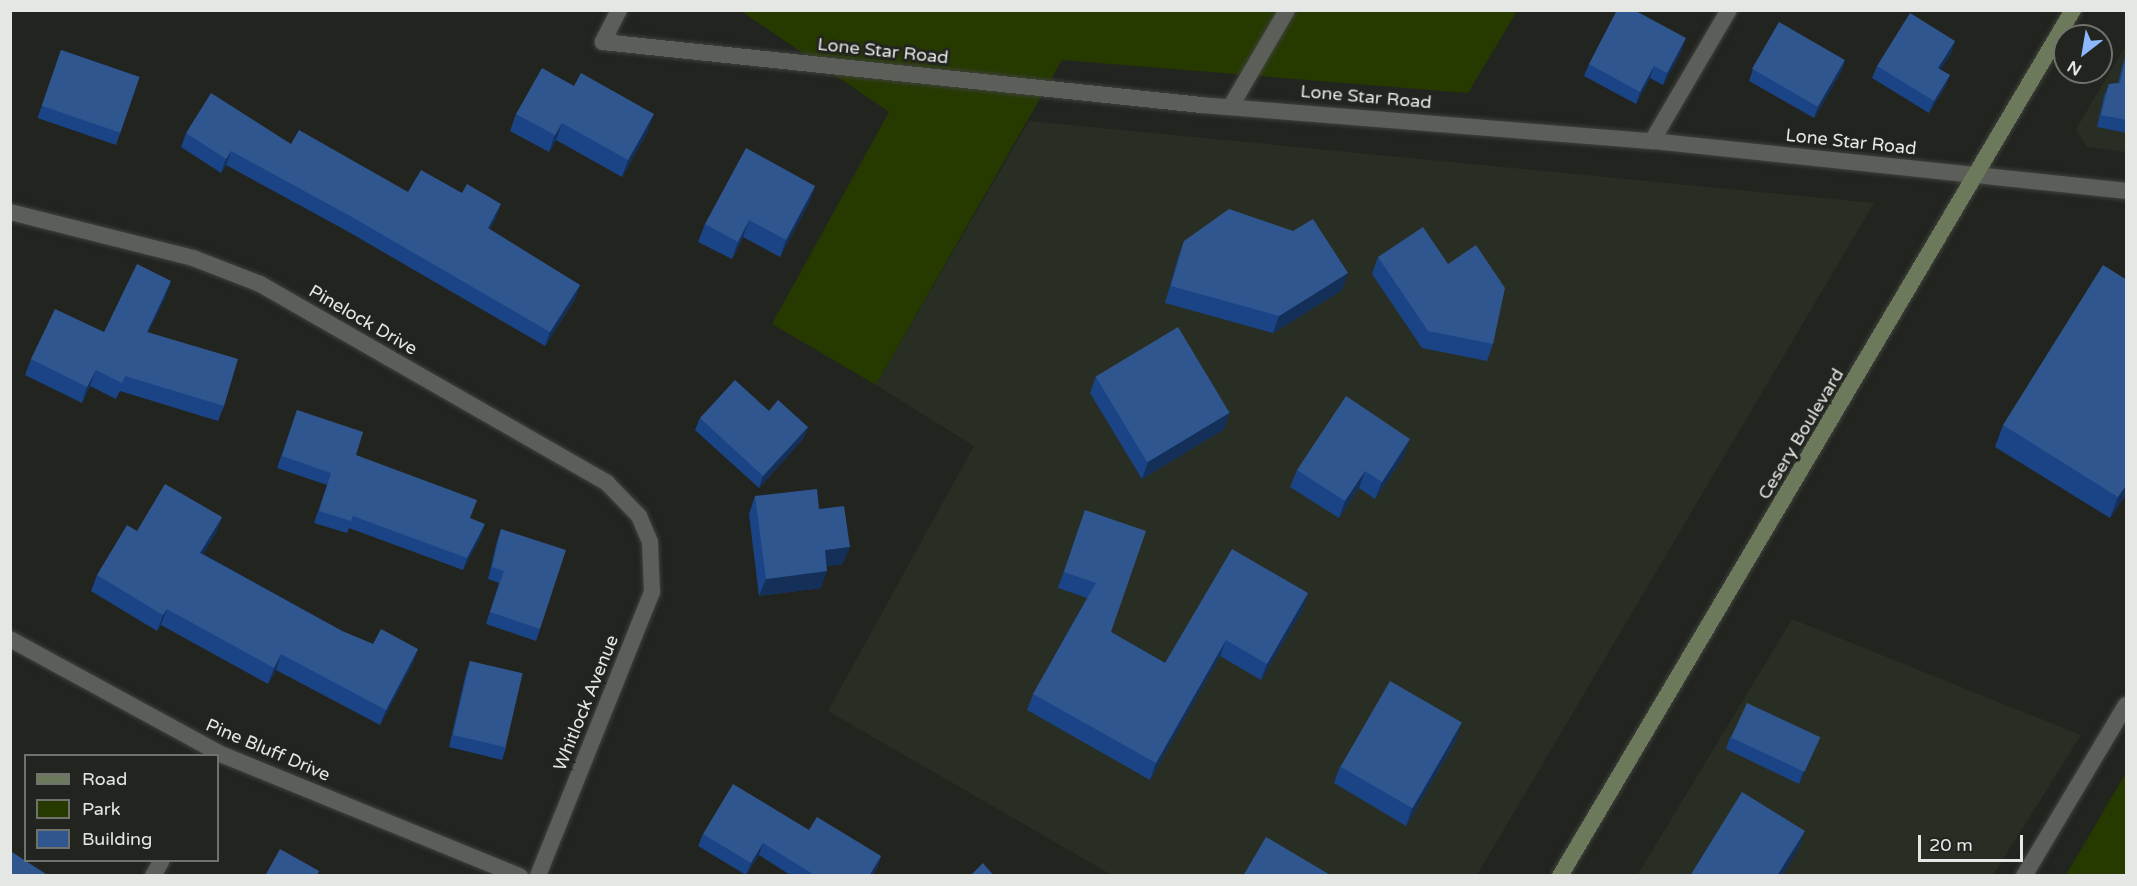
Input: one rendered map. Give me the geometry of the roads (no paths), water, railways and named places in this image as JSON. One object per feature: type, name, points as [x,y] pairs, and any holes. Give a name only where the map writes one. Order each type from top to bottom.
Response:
[{"type":"main road","name":"Cesery Boulevard","points":[[1560,876],[2073,10]]},
{"type":"street","name":"Lone Star Road","points":[[619,10],[603,42],[1231,106],[1652,141],[2127,191]]},
{"type":"street","points":[[1231,106],[1287,10]]},
{"type":"street","points":[[1652,141],[1729,10]]},
{"type":"street","name":"Pinelock Drive","points":[[10,212],[193,258],[260,284],[607,483],[639,516],[650,542]]},
{"type":"street","name":"Whitlock Avenue","points":[[538,876],[652,592],[650,542]]},
{"type":"street","name":"Pine Bluff Drive","points":[[10,639],[210,754]]},
{"type":"street","points":[[2024,876],[2127,705]]},
{"type":"street","name":"Pine Bluff Drive","points":[[220,760],[520,876]]},
{"type":"street","points":[[153,876],[161,862]]}]
